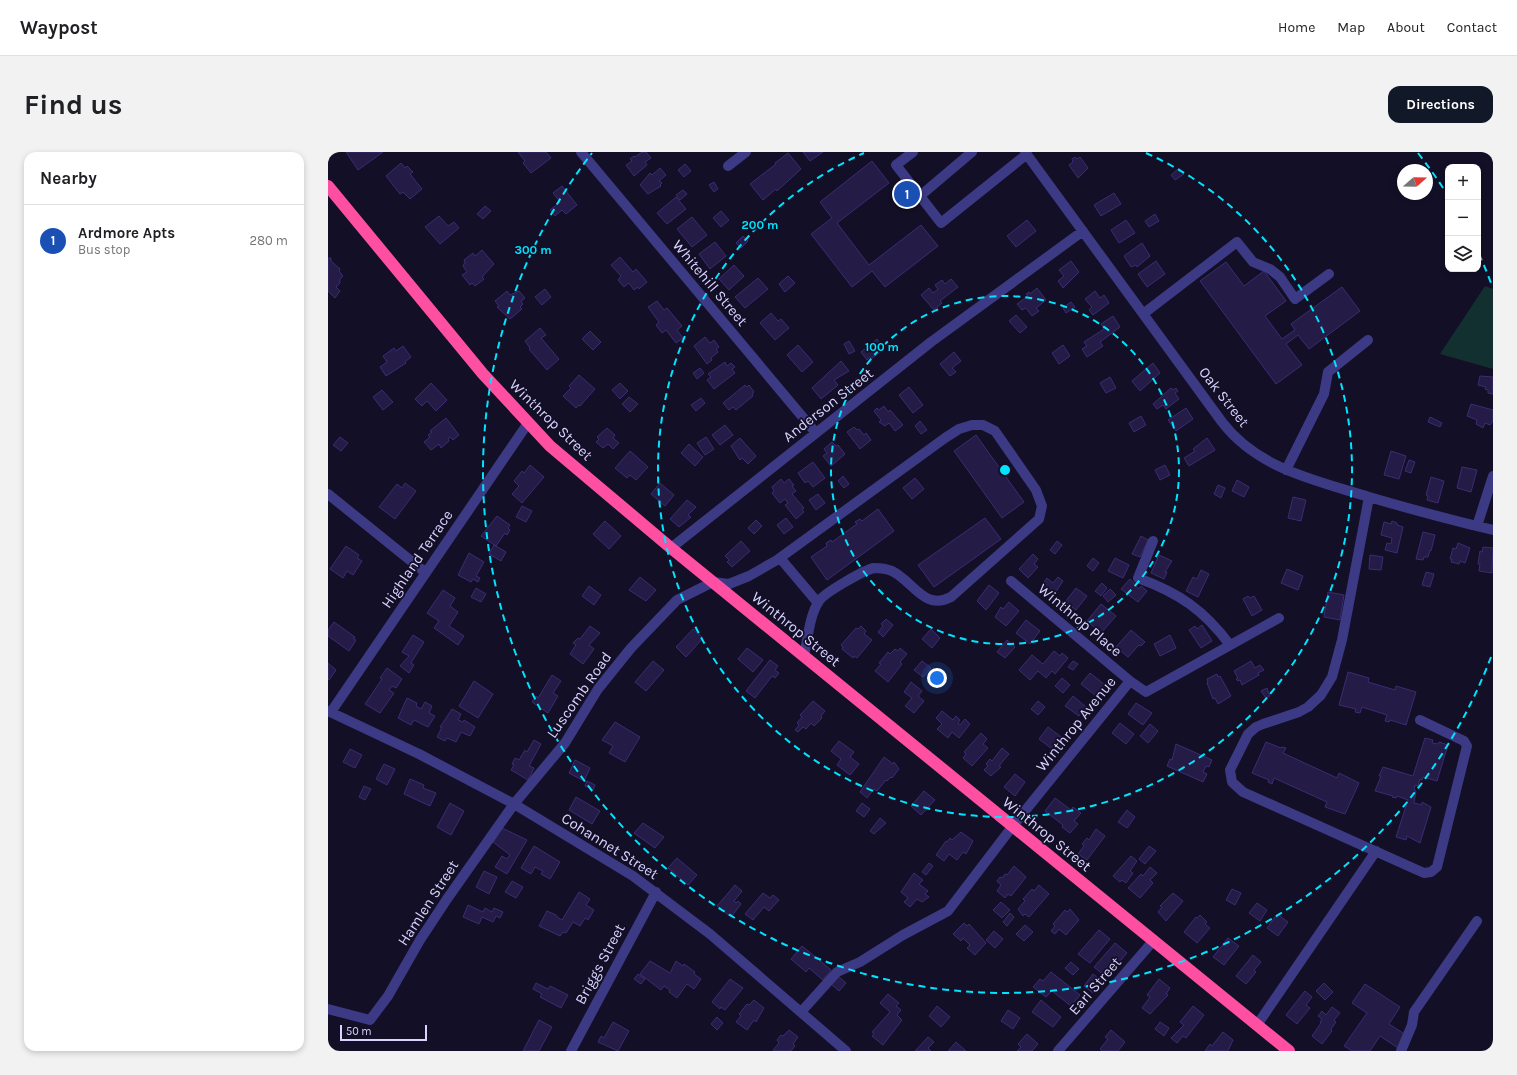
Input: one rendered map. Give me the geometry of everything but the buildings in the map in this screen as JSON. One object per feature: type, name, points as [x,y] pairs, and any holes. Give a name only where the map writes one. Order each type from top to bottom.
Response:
[{"type":"highway","name":"Winthrop Street","points":[[328,187],[478,368],[550,446],[671,548],[1289,1051]]},
{"type":"street","name":"Whitehill Street","points":[[581,152],[816,433]]},
{"type":"street","points":[[728,166],[746,152]]},
{"type":"street","points":[[912,152],[896,165],[941,223],[1026,153]]},
{"type":"street","points":[[920,196],[972,152]]},
{"type":"street","name":"Oak Street","points":[[1026,153],[1229,430],[1253,452],[1286,470],[1369,497],[1493,530]]},
{"type":"street","name":"Anderson Street","points":[[671,548],[931,342],[1083,231]]},
{"type":"street","points":[[1143,314],[1237,242],[1253,262],[1270,269],[1280,277],[1295,299],[1329,274]]},
{"type":"street","points":[[1286,470],[1324,394],[1328,372],[1368,340]]},
{"type":"street","name":"Highland Terrace","points":[[329,712],[528,423]]},
{"type":"street","points":[[713,582],[729,584],[753,574],[780,558],[959,429],[972,425],[983,425],[995,431],[1036,490],[1041,501],[1041,515],[1032,526],[952,597],[944,601],[930,600],[892,571],[875,568],[856,576],[818,602],[804,656]]},
{"type":"street","points":[[1477,526],[1493,476]]},
{"type":"street","points":[[328,494],[426,573]]},
{"type":"street","points":[[1369,497],[1342,640],[1329,682],[1321,695],[1308,707],[1299,712],[1256,727],[1248,734],[1230,774],[1234,786],[1243,792],[1424,873],[1432,872],[1437,867],[1467,746],[1464,741],[1420,720]]},
{"type":"street","points":[[1153,541],[1138,578],[1160,586],[1200,611],[1216,627],[1230,645]]},
{"type":"street","points":[[780,558],[818,602]]},
{"type":"street","name":"Winthrop Place","points":[[1011,581],[1130,681]]},
{"type":"street","name":"Luscomb Road","points":[[514,804],[565,744],[598,689],[631,648],[677,600],[713,582]]},
{"type":"street","name":"Winthrop Avenue","points":[[801,1012],[837,972],[860,962],[903,935],[948,911],[1012,827],[1130,681],[1146,692],[1279,618]]},
{"type":"street","name":"Cohannet Street","points":[[329,712],[419,754],[514,804],[633,876],[710,934],[846,1051]]},
{"type":"street","name":"Hamlen Street","points":[[328,1009],[370,1020],[388,996],[420,940],[447,899],[514,804]]},
{"type":"street","points":[[1257,1025],[1376,851]]},
{"type":"street","name":"Briggs Street","points":[[571,1051],[656,892]]},
{"type":"street","points":[[1402,1051],[1412,1025],[1414,1012],[1477,921]]},
{"type":"street","name":"Earl Street","points":[[1058,1051],[1154,940]]},
{"type":"green space","points":[[1485,286],[1493,289],[1493,369],[1440,354]]},
{"type":"place","name":"Ardmore Apts","points":[[907,194]]}]
